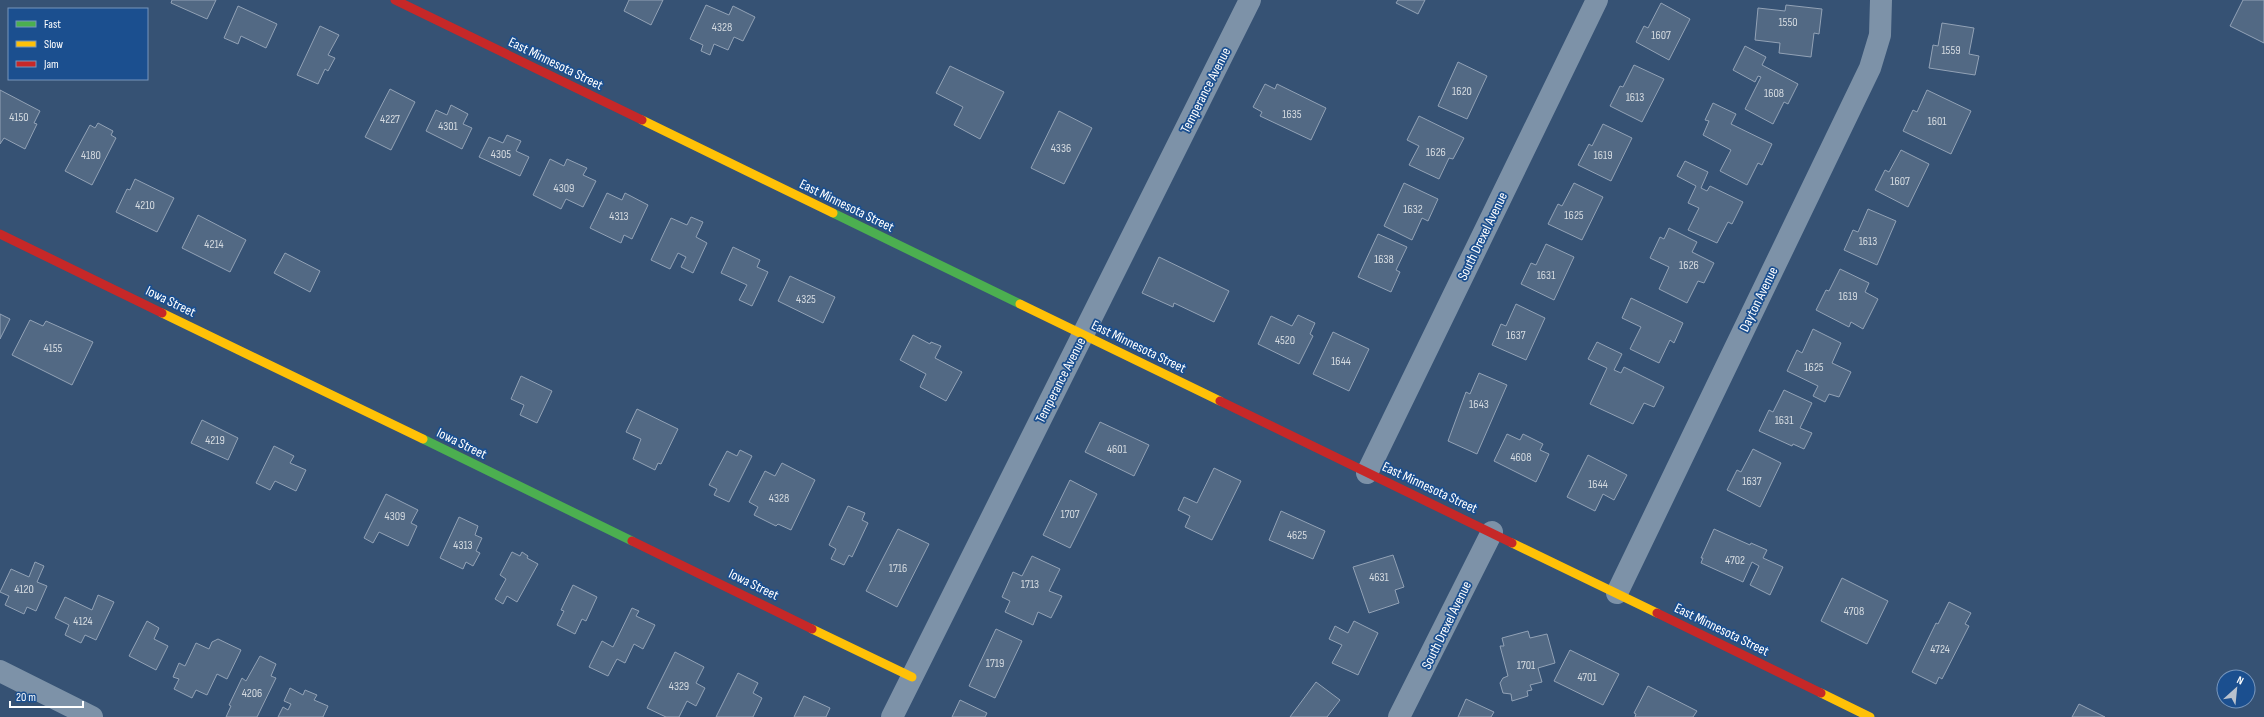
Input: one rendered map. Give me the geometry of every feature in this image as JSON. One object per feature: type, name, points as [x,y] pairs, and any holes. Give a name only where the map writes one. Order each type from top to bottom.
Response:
[{"type":"street","name":"East Minnesota Street","points":[[395,0],[1870,717]]},
{"type":"street","name":"Temperance Avenue","points":[[892,717],[1250,0]]},
{"type":"street","name":"South Drexel Avenue","points":[[1367,473],[1597,0]]},
{"type":"street","name":"Dayton Avenue","points":[[1617,593],[1870,68],[1880,35],[1881,0]]},
{"type":"street","name":"Iowa Street","points":[[0,234],[912,677]]},
{"type":"street","name":"South Drexel Avenue","points":[[1399,717],[1492,532]]},
{"type":"street","points":[[0,671],[92,717]]},
{"type":"building","points":[[172,0],[216,0],[207,19],[171,3]]},
{"type":"building","points":[[629,0],[663,0],[651,25],[624,11]]},
{"type":"building","points":[[1398,0],[1425,0],[1418,14],[1396,3]]},
{"type":"building","points":[[2243,0],[2264,0],[2264,43],[2230,26]]},
{"type":"building","points":[[1661,3],[1690,19],[1669,60],[1636,42],[1644,26],[1648,28]]},
{"type":"building","points":[[706,5],[729,15],[733,6],[755,17],[743,41],[734,37],[728,50],[714,44],[710,55],[701,51],[703,45],[690,39]]},
{"type":"building","points":[[1786,5],[1822,9],[1819,34],[1814,33],[1811,57],[1779,53],[1780,43],[1755,40],[1758,8],[1785,11]]},
{"type":"building","points":[[238,6],[277,24],[266,48],[241,36],[238,44],[224,38]]},
{"type":"building","points":[[1942,23],[1974,28],[1969,54],[1979,56],[1975,75],[1929,68],[1933,45],[1938,46]]},
{"type":"building","points":[[320,26],[339,35],[328,55],[335,58],[328,71],[325,69],[318,84],[297,75]]},
{"type":"building","points":[[1745,46],[1766,57],[1762,65],[1798,84],[1788,104],[1784,102],[1773,124],[1745,109],[1761,77],[1758,76],[1755,82],[1733,70]]},
{"type":"building","points":[[1458,62],[1487,76],[1467,119],[1438,106]]},
{"type":"building","points":[[1634,65],[1664,79],[1642,122],[1610,106],[1620,86],[1623,87]]},
{"type":"building","points":[[950,66],[1004,92],[980,139],[954,125],[963,107],[936,93]]},
{"type":"building","points":[[1265,84],[1275,89],[1277,84],[1326,108],[1311,140],[1260,116],[1262,112],[1253,107]]},
{"type":"building","points":[[390,89],[415,102],[391,150],[365,137]]},
{"type":"building","points":[[0,90],[40,111],[34,123],[37,124],[25,149],[4,138],[0,144]]},
{"type":"building","points":[[1927,90],[1971,111],[1951,154],[1903,131],[1913,110],[1917,112]]},
{"type":"building","points":[[1713,103],[1736,114],[1731,124],[1772,144],[1762,165],[1758,163],[1747,185],[1720,171],[1731,150],[1703,135],[1709,121],[1705,120]]},
{"type":"building","points":[[451,105],[468,114],[463,124],[472,128],[462,149],[426,131],[436,110],[447,115]]},
{"type":"building","points":[[1059,111],[1092,128],[1064,184],[1031,168]]},
{"type":"building","points":[[1419,116],[1464,138],[1453,159],[1449,158],[1439,179],[1409,165],[1419,146],[1407,140]]},
{"type":"building","points":[[98,123],[113,131],[111,135],[116,138],[92,185],[65,171],[90,125],[95,128]]},
{"type":"building","points":[[1603,124],[1632,138],[1611,181],[1578,165],[1589,144],[1592,146]]},
{"type":"building","points":[[507,135],[521,141],[516,151],[529,157],[520,176],[479,157],[489,137],[503,143]]},
{"type":"building","points":[[1901,150],[1929,164],[1908,207],[1875,190],[1885,170],[1889,172]]},
{"type":"building","points":[[550,159],[564,166],[567,159],[587,168],[583,175],[596,181],[583,207],[566,199],[561,209],[533,195]]},
{"type":"building","points":[[1685,161],[1708,172],[1701,188],[1707,191],[1710,186],[1743,202],[1732,224],[1728,222],[1717,243],[1688,230],[1699,208],[1688,203],[1696,186],[1677,176]]},
{"type":"building","points":[[135,179],[174,198],[157,232],[116,212],[127,189],[130,190]]},
{"type":"building","points":[[1404,183],[1438,199],[1428,221],[1422,218],[1412,240],[1384,226]]},
{"type":"building","points":[[1574,183],[1603,197],[1582,240],[1548,224],[1558,204],[1562,206]]},
{"type":"building","points":[[607,193],[622,200],[625,193],[648,205],[632,239],[624,235],[621,243],[590,228]]},
{"type":"building","points":[[1868,209],[1896,221],[1877,265],[1844,250],[1853,230],[1858,232]]},
{"type":"building","points":[[198,215],[246,240],[230,272],[182,248]]},
{"type":"building","points":[[691,217],[703,222],[696,237],[707,243],[693,273],[681,267],[686,257],[678,253],[670,269],[651,260],[671,218],[687,225]]},
{"type":"building","points":[[1669,228],[1697,242],[1692,252],[1714,263],[1704,283],[1698,281],[1687,303],[1659,289],[1669,267],[1650,258],[1660,237],[1664,239]]},
{"type":"building","points":[[1378,234],[1407,247],[1396,270],[1400,272],[1391,292],[1358,277]]},
{"type":"building","points":[[1546,244],[1574,257],[1554,300],[1521,284],[1531,263],[1536,265]]},
{"type":"building","points":[[733,247],[760,260],[757,267],[768,272],[752,306],[739,300],[747,285],[721,273]]},
{"type":"building","points":[[285,253],[320,271],[310,292],[274,273]]},
{"type":"building","points":[[1159,257],[1229,291],[1214,322],[1174,303],[1173,307],[1142,293]]},
{"type":"building","points":[[1840,269],[1869,283],[1865,292],[1878,299],[1863,329],[1851,322],[1849,327],[1816,310],[1826,290],[1829,291]]},
{"type":"building","points":[[790,276],[835,297],[823,323],[778,301]]},
{"type":"building","points":[[1631,298],[1683,323],[1674,343],[1670,340],[1659,363],[1630,349],[1641,327],[1622,318]]},
{"type":"building","points":[[1516,304],[1545,318],[1526,360],[1492,345],[1501,324],[1506,326]]},
{"type":"building","points":[[0,314],[10,319],[0,339]]},
{"type":"building","points":[[1298,315],[1315,323],[1310,334],[1313,336],[1299,364],[1258,344],[1271,316],[1292,326]]},
{"type":"building","points":[[30,320],[43,326],[46,321],[93,342],[72,385],[12,355]]},
{"type":"building","points":[[1813,329],[1841,343],[1832,363],[1851,372],[1839,397],[1829,394],[1825,402],[1813,396],[1818,386],[1787,371],[1797,350],[1802,353]]},
{"type":"building","points":[[1333,332],[1369,349],[1349,391],[1313,374]]},
{"type":"building","points":[[913,335],[930,344],[931,342],[941,346],[935,358],[962,372],[946,401],[920,387],[926,374],[900,360]]},
{"type":"building","points":[[1597,342],[1622,354],[1614,370],[1621,373],[1624,367],[1664,387],[1654,407],[1644,403],[1633,424],[1590,404],[1607,368],[1588,359]]},
{"type":"building","points":[[1479,373],[1507,385],[1477,454],[1448,441],[1466,392],[1470,394]]},
{"type":"building","points":[[521,376],[552,391],[537,423],[520,415],[524,405],[511,399]]},
{"type":"building","points":[[1784,390],[1812,403],[1800,428],[1812,433],[1804,449],[1793,444],[1792,446],[1759,431],[1769,410],[1773,412]]},
{"type":"building","points":[[637,409],[678,429],[661,464],[658,463],[655,470],[633,459],[641,439],[626,432]]},
{"type":"building","points":[[202,420],[238,438],[228,460],[191,443]]},
{"type":"building","points":[[1100,422],[1149,445],[1134,476],[1085,452]]},
{"type":"building","points":[[1507,434],[1520,440],[1523,434],[1543,444],[1540,450],[1549,454],[1536,482],[1494,461]]},
{"type":"building","points":[[274,446],[294,456],[290,463],[306,470],[296,491],[275,481],[270,490],[256,483]]},
{"type":"building","points":[[1753,449],[1781,463],[1760,507],[1727,490],[1737,470],[1741,472]]},
{"type":"building","points":[[740,450],[752,456],[729,502],[714,495],[717,489],[709,485],[727,451],[737,456]]},
{"type":"building","points":[[1588,455],[1627,475],[1614,500],[1603,494],[1595,511],[1567,497]]},
{"type":"building","points":[[782,463],[815,480],[791,530],[778,524],[776,526],[754,515],[758,507],[749,502],[765,471],[775,476]]},
{"type":"building","points":[[1214,468],[1241,481],[1212,540],[1185,527],[1190,516],[1178,510],[1184,497],[1197,503]]},
{"type":"building","points":[[1070,480],[1097,494],[1070,548],[1043,535]]},
{"type":"building","points":[[386,494],[418,510],[411,523],[417,526],[408,546],[379,532],[373,543],[364,538]]},
{"type":"building","points":[[848,506],[865,513],[862,520],[868,523],[852,557],[849,555],[844,565],[831,559],[836,549],[829,545]]},
{"type":"building","points":[[1281,511],[1325,531],[1313,559],[1269,540]]},
{"type":"building","points":[[459,517],[478,526],[475,535],[482,538],[476,551],[480,553],[473,566],[466,562],[463,569],[440,558]]},
{"type":"building","points":[[898,529],[929,544],[897,607],[866,591]]},
{"type":"building","points":[[1714,529],[1750,545],[1751,543],[1767,550],[1763,558],[1783,567],[1770,595],[1750,585],[1759,566],[1752,562],[1743,582],[1701,563],[1703,558],[1701,558]]},
{"type":"building","points":[[512,552],[520,556],[522,552],[528,556],[527,558],[538,564],[517,602],[507,596],[503,604],[495,599],[506,579],[500,575]]},
{"type":"building","points":[[1393,555],[1404,587],[1395,590],[1399,603],[1369,613],[1353,567]]},
{"type":"building","points":[[1032,556],[1060,569],[1049,591],[1062,596],[1051,618],[1038,612],[1033,625],[1005,612],[1010,601],[1002,597],[1013,572],[1022,576]]},
{"type":"building","points":[[35,562],[44,566],[37,582],[47,586],[36,611],[27,607],[24,614],[5,605],[9,596],[0,592],[11,569],[29,577]]},
{"type":"building","points":[[1842,578],[1888,601],[1867,644],[1821,621]]},
{"type":"building","points":[[573,585],[597,597],[586,621],[582,619],[575,634],[557,625],[564,611],[561,610]]},
{"type":"building","points":[[98,595],[114,602],[96,640],[85,635],[81,643],[65,635],[69,625],[55,618],[65,597],[92,610]]},
{"type":"building","points":[[1949,602],[1971,613],[1965,624],[1969,626],[1942,679],[1939,677],[1936,684],[1912,672],[1936,623],[1938,624]]},
{"type":"building","points":[[632,608],[639,611],[636,616],[655,625],[643,649],[634,644],[625,663],[617,659],[608,676],[589,667],[602,641],[613,647]]},
{"type":"building","points":[[147,621],[159,628],[154,639],[168,646],[156,670],[129,656]]},
{"type":"building","points":[[1354,621],[1378,633],[1358,675],[1332,663],[1342,645],[1329,639],[1335,626],[1348,633]]},
{"type":"building","points":[[996,629],[1022,641],[995,698],[969,686]]},
{"type":"building","points":[[1528,631],[1530,638],[1547,634],[1555,663],[1538,668],[1542,682],[1530,685],[1532,690],[1527,691],[1528,696],[1512,701],[1511,694],[1503,693],[1500,683],[1503,678],[1508,676],[1500,646],[1504,646],[1502,638]]},
{"type":"building","points":[[218,639],[241,650],[227,679],[217,674],[207,695],[196,690],[192,698],[174,689],[179,679],[173,677],[179,663],[185,666],[196,643],[209,649],[212,642]]},
{"type":"building","points":[[1570,650],[1619,674],[1603,705],[1554,681]]},
{"type":"building","points":[[675,652],[704,667],[696,683],[705,688],[696,706],[687,701],[679,717],[666,717],[647,708]]},
{"type":"building","points":[[260,656],[276,664],[271,676],[276,678],[257,717],[226,717],[231,706],[229,705],[242,678],[246,681]]},
{"type":"building","points":[[738,673],[758,683],[753,693],[762,698],[753,717],[716,717]]},
{"type":"building","points":[[1316,682],[1340,700],[1327,717],[1290,717]]},
{"type":"building","points":[[1648,686],[1697,711],[1693,717],[1635,717],[1636,714],[1634,713]]},
{"type":"building","points":[[290,688],[303,695],[305,690],[317,695],[314,700],[328,706],[323,717],[278,717],[283,707],[288,710],[291,704],[284,701]]},
{"type":"building","points":[[804,696],[830,708],[826,717],[794,717]]},
{"type":"building","points":[[1466,699],[1494,712],[1491,717],[1458,717]]},
{"type":"building","points":[[960,700],[987,713],[985,717],[952,717]]},
{"type":"building","points":[[2079,704],[2105,717],[2072,717]]},
{"type":"traffic: fast","points":[[833,213],[1020,304]]},
{"type":"traffic: fast","points":[[423,439],[632,541]]},
{"type":"traffic: slow","points":[[642,120],[833,213]]},
{"type":"traffic: slow","points":[[1020,304],[1220,401]]},
{"type":"traffic: slow","points":[[162,313],[423,439]]},
{"type":"traffic: slow","points":[[1512,543],[1657,613]]},
{"type":"traffic: slow","points":[[812,629],[912,677]]},
{"type":"traffic: slow","points":[[1821,693],[1870,717]]},
{"type":"traffic: jam","points":[[395,0],[642,120]]},
{"type":"traffic: jam","points":[[0,234],[162,313]]},
{"type":"traffic: jam","points":[[1220,401],[1512,543]]},
{"type":"traffic: jam","points":[[632,541],[812,629]]},
{"type":"traffic: jam","points":[[1657,613],[1821,693]]}]
